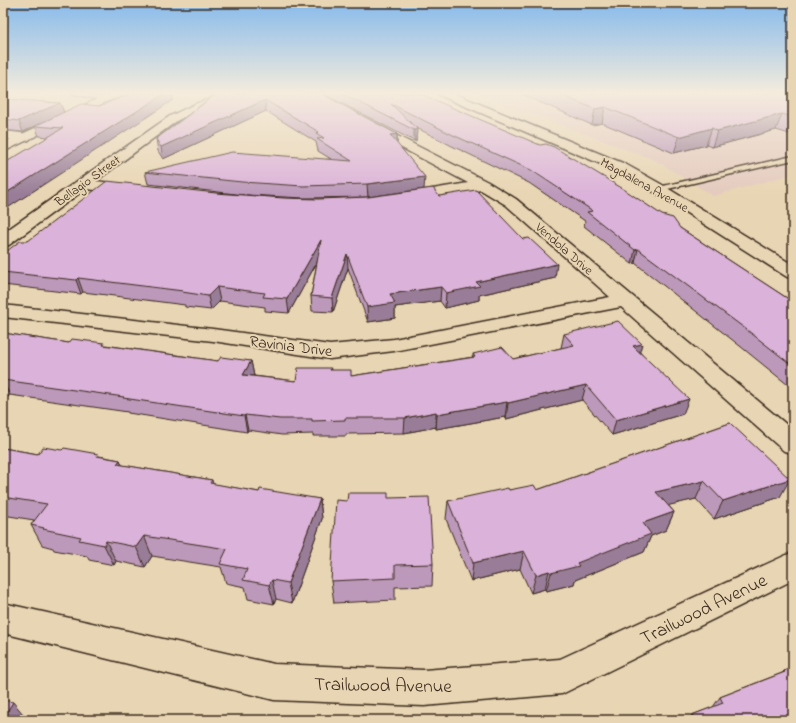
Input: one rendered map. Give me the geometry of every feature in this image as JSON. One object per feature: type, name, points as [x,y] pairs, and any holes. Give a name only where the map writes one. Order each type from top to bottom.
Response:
[{"type":"street","points":[[3,148],[46,127]]},
{"type":"street","name":"Bellagio Street","points":[[3,241],[162,127]]},
{"type":"street","name":"Vendola Drive","points":[[373,127],[483,185],[511,202],[793,444]]},
{"type":"street","name":"Magdalena Avenue","points":[[524,127],[620,167],[659,189],[793,273]]},
{"type":"street","points":[[3,135],[25,137]]},
{"type":"street","points":[[81,184],[141,190]]},
{"type":"street","points":[[391,200],[483,185]]},
{"type":"street","name":"Ravinia Drive","points":[[3,311],[213,335],[330,352],[394,345],[625,300]]},
{"type":"street","name":"Trailwood Avenue","points":[[3,618],[274,682],[424,688],[562,676],[793,565]]},
{"type":"lane","points":[[659,189],[793,158]]},
{"type":"shaded area","points":[[566,127],[793,127],[793,174],[713,196],[657,161]]},
{"type":"building","points":[[45,127],[112,127],[3,195],[3,164],[63,128]]},
{"type":"building","points":[[172,127],[206,127],[161,147],[156,139]]},
{"type":"building","points":[[310,127],[383,127],[397,134],[390,135],[425,177],[367,184],[303,186],[242,182],[145,172],[232,152],[352,161],[317,139],[324,138],[316,133],[319,132]]},
{"type":"building","points":[[408,127],[415,127],[417,129],[414,130]]},
{"type":"building","points":[[436,127],[497,127],[540,145],[546,144],[554,147],[625,190],[662,215],[673,218],[680,228],[793,302],[793,307],[789,308],[793,311],[793,366],[638,249],[635,250],[587,212],[593,211],[531,170]]},
{"type":"building","points":[[654,127],[733,127],[717,131],[712,128],[679,137]]},
{"type":"building","points":[[107,181],[216,193],[318,199],[368,197],[433,188],[439,196],[476,190],[523,239],[529,238],[557,264],[476,282],[480,286],[446,293],[441,287],[390,294],[395,303],[367,307],[347,254],[332,298],[311,296],[321,240],[287,299],[263,297],[265,293],[217,287],[208,296],[182,292],[183,291],[78,278],[76,280],[3,272],[3,254],[20,241],[28,241]]},
{"type":"building","points":[[618,321],[642,344],[633,346],[689,399],[616,420],[586,385],[508,403],[437,414],[436,412],[405,418],[345,418],[345,420],[312,421],[312,419],[280,419],[244,416],[3,380],[3,333],[69,343],[72,339],[104,343],[103,345],[218,361],[221,357],[251,361],[243,375],[296,381],[298,368],[331,368],[330,370],[351,370],[351,376],[475,357],[473,354],[502,347],[513,359],[574,345],[564,334]]},
{"type":"building","points":[[730,423],[790,479],[723,501],[704,481],[656,492],[674,512],[643,523],[651,534],[577,563],[579,566],[551,573],[549,571],[536,575],[524,551],[473,563],[448,501],[508,488],[509,490],[534,485],[537,490]]},
{"type":"building","points":[[43,447],[62,450],[64,448],[98,454],[97,456],[120,460],[117,464],[212,480],[210,483],[259,492],[260,489],[320,499],[288,583],[272,580],[269,585],[243,580],[247,569],[220,564],[227,549],[144,536],[136,547],[106,541],[104,545],[79,540],[81,537],[31,525],[47,504],[3,497],[3,448],[38,454]]},
{"type":"building","points":[[348,493],[388,493],[388,498],[429,497],[433,564],[395,565],[395,578],[331,581],[336,500],[347,501]]},
{"type":"building","points":[[793,667],[793,720],[695,720],[692,715],[723,703],[720,697],[785,672],[784,671]]},
{"type":"building","points":[[3,700],[13,702],[3,718]]}]
